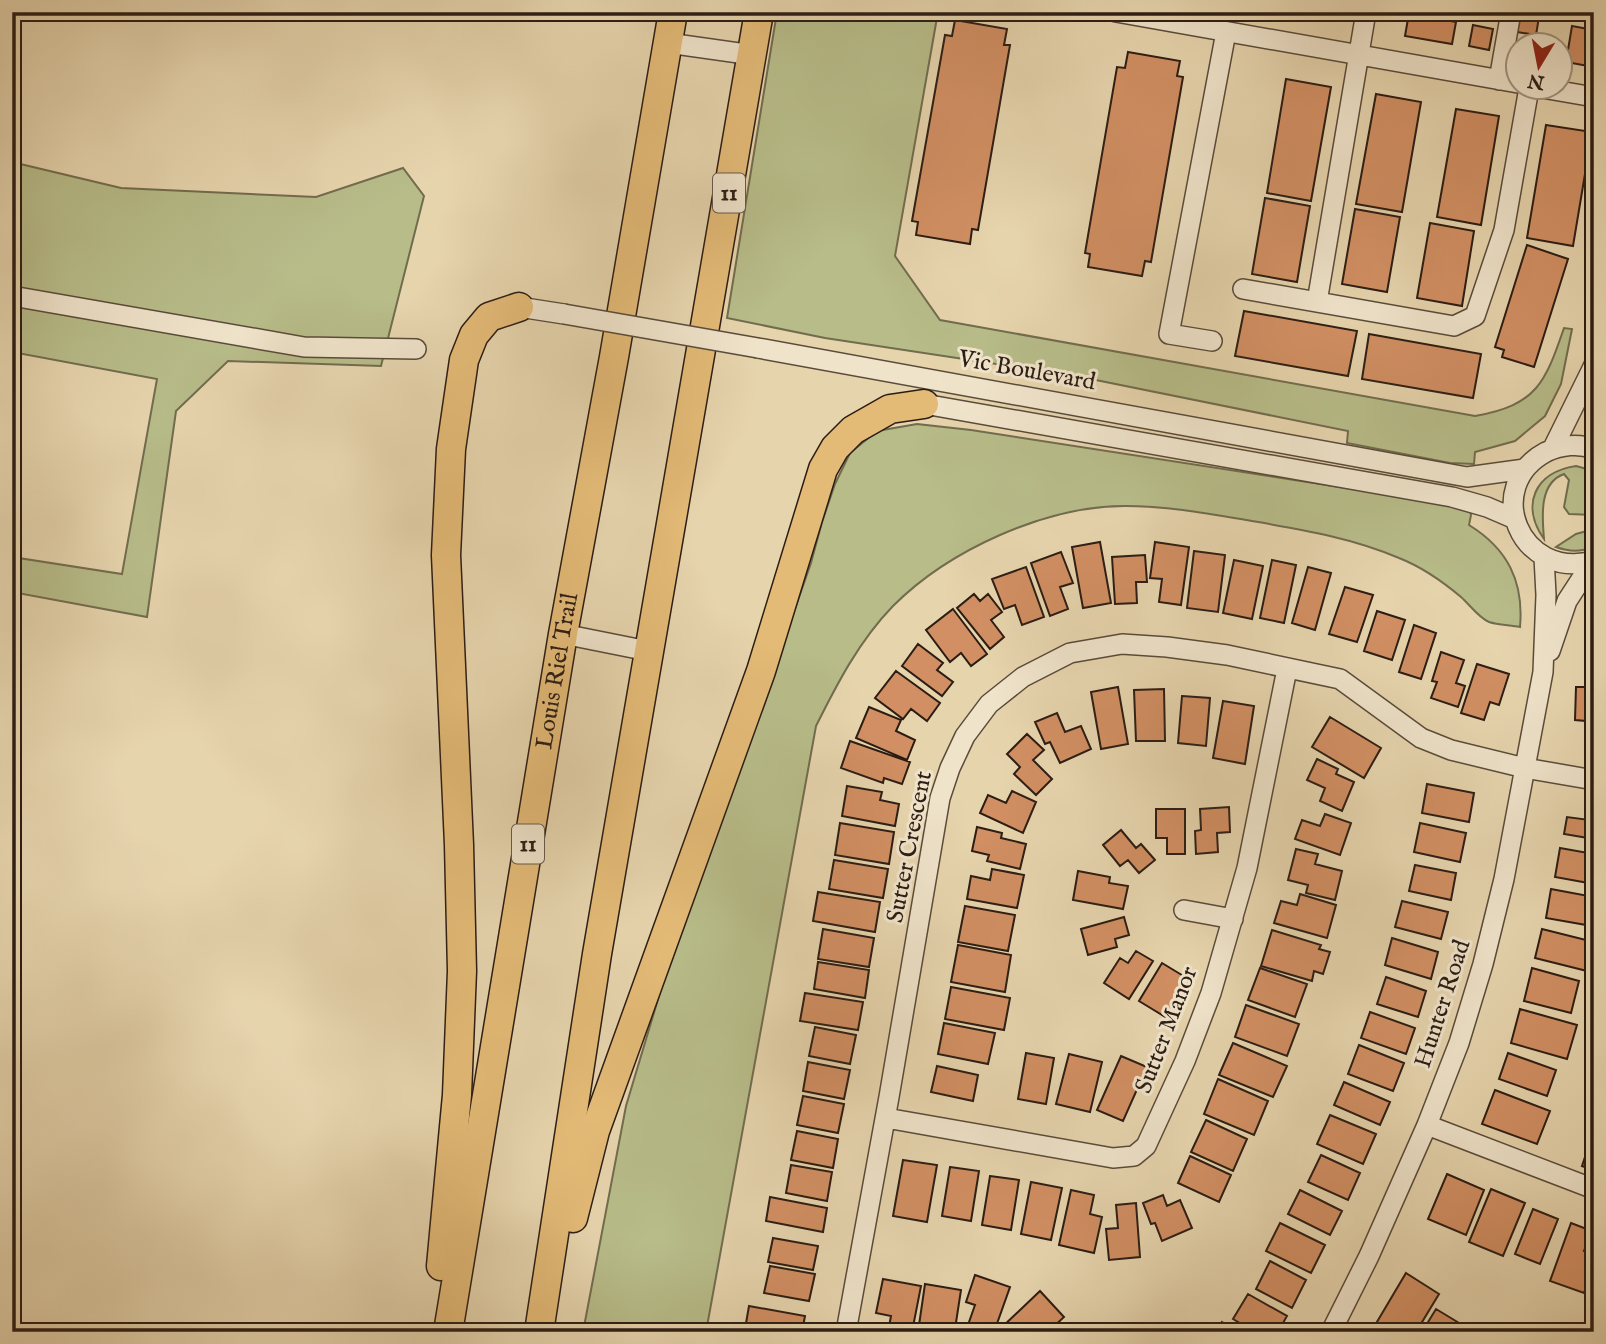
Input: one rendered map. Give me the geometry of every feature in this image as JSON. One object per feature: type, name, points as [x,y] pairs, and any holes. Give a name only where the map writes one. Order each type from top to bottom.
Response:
[{"type":"highway","name":"Louis Riel Trail","points":[[448,1332],[562,634],[673,12]]},
{"type":"highway","name":"11","points":[[539,1332],[597,954],[759,12]]},
{"type":"highway","points":[[435,1332],[457,1096],[462,971],[446,555],[451,449],[464,360],[474,335],[489,317],[519,307]]},
{"type":"highway","points":[[544,1299],[561,1265],[595,1131],[761,671],[823,469],[835,448],[853,430],[890,410],[924,404]]},
{"type":"street","points":[[1116,12],[1504,81]]},
{"type":"street","points":[[1317,302],[1366,12]]},
{"type":"street","points":[[1510,32],[1511,12]]},
{"type":"street","points":[[1212,341],[1169,334],[1226,32]]},
{"type":"street","points":[[668,43],[753,55]]},
{"type":"street","points":[[1574,94],[1594,97]]},
{"type":"street","points":[[1243,289],[1454,326],[1475,316],[1504,230],[1527,102]]},
{"type":"street","points":[[12,296],[304,347],[416,349]]},
{"type":"street","name":"Vic Boulevard","points":[[519,307],[1467,477],[1525,469]]},
{"type":"street","points":[[1553,449],[1594,365]]},
{"type":"street","name":"Vic Boulevard","points":[[924,404],[1452,497],[1515,519]]},
{"type":"street","points":[[1593,561],[1576,565],[1560,563],[1531,548],[1521,535],[1513,502],[1525,469],[1537,457],[1570,445],[1594,449]]},
{"type":"street","name":"Hunter Road","points":[[1543,672],[1546,595],[1544,557]]},
{"type":"street","name":"Hunter Road","points":[[1331,1332],[1369,1256],[1427,1125],[1459,1043],[1483,964],[1504,879],[1543,672],[1567,601],[1593,561]]},
{"type":"street","points":[[562,634],[648,652]]},
{"type":"street","name":"Sutter Crescent","points":[[846,1332],[886,1118],[940,797],[965,736],[989,704],[1023,677],[1070,653],[1122,643],[1227,655],[1340,680],[1421,738],[1451,750],[1525,768],[1594,780]]},
{"type":"street","name":"Sutter Manor","points":[[886,1118],[1114,1158],[1134,1156],[1146,1146],[1185,1061],[1211,993],[1233,919],[1247,868],[1287,669]]},
{"type":"street","points":[[1184,910],[1233,919]]},
{"type":"street","points":[[1427,1125],[1594,1189]]},
{"type":"green space","points":[[777,12],[938,12],[895,256],[940,320],[1475,416],[1496,411],[1525,398],[1544,377],[1564,328],[1572,329],[1561,384],[1545,416],[1515,441],[1475,452],[1474,464],[1450,463],[1347,443],[1348,431],[1076,376],[825,338],[727,318]]},
{"type":"green space","points":[[12,162],[121,188],[316,197],[403,168],[424,196],[381,366],[228,361],[176,411],[147,617],[12,592],[12,557],[122,574],[157,379],[12,352]]},
{"type":"green space","points":[[917,424],[1469,507],[1469,525],[1494,545],[1511,568],[1519,595],[1520,627],[1485,620],[1454,591],[1424,570],[1362,544],[1285,527],[1155,507],[1094,508],[1031,523],[970,550],[916,586],[881,619],[859,648],[816,726],[706,1332],[583,1332],[626,1106],[689,896],[756,720],[811,563],[835,484],[850,453],[877,431]]},
{"type":"green space","points":[[1576,466],[1594,471],[1594,515],[1569,514],[1564,507],[1569,480],[1564,474],[1556,478],[1546,492],[1543,511],[1544,539],[1533,514],[1536,492],[1550,475]]},
{"type":"green space","points":[[1594,529],[1594,547],[1575,551],[1556,547],[1576,534]]},
{"type":"building","points":[[1479,12],[1499,12],[1498,20],[1478,17]]},
{"type":"building","points":[[1573,12],[1594,12],[1594,19],[1572,15]]},
{"type":"building","points":[[1409,13],[1456,22],[1452,44],[1405,36]]},
{"type":"building","points":[[1521,14],[1539,17],[1536,32],[1517,32]]},
{"type":"building","points":[[955,20],[1007,29],[1004,45],[1010,45],[978,230],[972,229],[970,244],[916,235],[918,222],[912,221],[945,35],[952,36]]},
{"type":"building","points":[[1473,25],[1493,29],[1489,50],[1469,46]]},
{"type":"building","points":[[1572,26],[1594,30],[1594,67],[1574,63],[1574,32],[1571,32]]},
{"type":"building","points":[[1128,52],[1180,61],[1177,76],[1183,77],[1151,262],[1145,261],[1142,276],[1088,267],[1090,254],[1085,253],[1117,67],[1125,68]]},
{"type":"building","points":[[1286,79],[1331,87],[1311,201],[1267,193]]},
{"type":"building","points":[[1376,94],[1421,102],[1402,212],[1356,204]]},
{"type":"building","points":[[1456,109],[1499,116],[1481,225],[1437,217]]},
{"type":"building","points":[[1546,125],[1592,132],[1573,246],[1527,238]]},
{"type":"building","points":[[1265,198],[1310,206],[1297,282],[1252,274]]},
{"type":"building","points":[[1355,209],[1400,217],[1387,292],[1342,284]]},
{"type":"building","points":[[1430,223],[1474,231],[1462,306],[1417,298]]},
{"type":"building","points":[[1527,245],[1568,259],[1534,367],[1502,357],[1504,350],[1495,347]]},
{"type":"building","points":[[1244,311],[1357,331],[1348,376],[1235,356]]},
{"type":"building","points":[[1369,334],[1481,354],[1473,398],[1362,379]]},
{"type":"building","points":[[1100,542],[1111,603],[1083,608],[1072,547]]},
{"type":"building","points":[[1155,542],[1189,547],[1181,605],[1159,602],[1162,579],[1150,578]]},
{"type":"building","points":[[1194,551],[1225,555],[1218,612],[1187,608]]},
{"type":"building","points":[[1061,552],[1073,583],[1060,587],[1068,609],[1050,616],[1031,563]]},
{"type":"building","points":[[1145,555],[1147,582],[1136,582],[1137,603],[1115,604],[1112,557]]},
{"type":"building","points":[[1234,560],[1263,566],[1252,619],[1223,613]]},
{"type":"building","points":[[1272,560],[1296,565],[1284,623],[1260,618]]},
{"type":"building","points":[[1026,567],[1044,617],[1022,625],[1015,605],[1004,609],[992,579]]},
{"type":"building","points":[[1308,567],[1331,573],[1315,630],[1292,623]]},
{"type":"building","points":[[1345,587],[1373,595],[1357,642],[1329,634]]},
{"type":"building","points":[[974,594],[980,601],[988,594],[1002,612],[991,620],[1004,637],[990,649],[957,608]]},
{"type":"building","points":[[953,609],[987,654],[971,666],[961,653],[950,662],[926,630]]},
{"type":"building","points":[[1377,611],[1405,620],[1392,660],[1364,651]]},
{"type":"building","points":[[1414,625],[1436,633],[1421,679],[1399,672]]},
{"type":"building","points":[[918,644],[943,663],[937,670],[953,682],[942,696],[902,666]]},
{"type":"building","points":[[1441,652],[1464,660],[1456,683],[1465,686],[1458,707],[1431,698],[1437,682],[1432,681]]},
{"type":"building","points":[[1477,664],[1509,674],[1499,705],[1490,702],[1484,720],[1461,713]]},
{"type":"building","points":[[896,671],[940,703],[927,721],[911,709],[903,719],[875,698]]},
{"type":"building","points":[[1118,687],[1128,744],[1101,749],[1091,692]]},
{"type":"building","points":[[1576,687],[1594,687],[1594,741],[1586,741],[1586,721],[1575,720]]},
{"type":"building","points":[[1164,689],[1165,741],[1136,741],[1134,690]]},
{"type":"building","points":[[1182,696],[1210,698],[1206,746],[1178,743]]},
{"type":"building","points":[[1223,701],[1254,706],[1245,764],[1213,758]]},
{"type":"building","points":[[869,707],[901,720],[896,731],[915,740],[907,760],[856,738]]},
{"type":"building","points":[[1057,713],[1065,732],[1081,726],[1091,749],[1060,763],[1050,742],[1045,744],[1035,722]]},
{"type":"building","points":[[1330,717],[1381,748],[1364,778],[1312,747]]},
{"type":"building","points":[[1027,734],[1044,750],[1033,760],[1052,779],[1036,795],[1014,774],[1020,767],[1007,754]]},
{"type":"building","points":[[850,741],[910,762],[902,784],[884,778],[883,783],[841,768]]},
{"type":"building","points":[[1317,759],[1338,769],[1336,774],[1354,782],[1342,811],[1320,801],[1325,788],[1307,780]]},
{"type":"building","points":[[1427,784],[1474,793],[1469,822],[1422,813]]},
{"type":"building","points":[[847,786],[882,792],[880,800],[899,804],[895,826],[842,816]]},
{"type":"building","points":[[1012,791],[1036,802],[1023,833],[980,813],[988,795],[1006,803]]},
{"type":"building","points":[[1229,807],[1230,832],[1217,833],[1218,852],[1196,854],[1195,831],[1201,830],[1200,809]]},
{"type":"building","points":[[1591,808],[1594,809],[1594,839],[1564,834],[1567,817],[1589,820]]},
{"type":"building","points":[[1156,809],[1185,809],[1185,854],[1167,854],[1167,838],[1156,838]]},
{"type":"building","points":[[1325,814],[1351,823],[1340,855],[1295,839],[1302,820],[1320,826]]},
{"type":"building","points":[[840,823],[894,832],[889,864],[835,855]]},
{"type":"building","points":[[1420,823],[1466,833],[1460,862],[1414,852]]},
{"type":"building","points":[[977,827],[1002,833],[1001,838],[1026,844],[1020,869],[987,861],[989,855],[972,851]]},
{"type":"building","points":[[1121,830],[1136,848],[1141,844],[1155,860],[1139,873],[1128,860],[1120,866],[1103,845]]},
{"type":"building","points":[[1560,848],[1594,854],[1594,884],[1555,877]]},
{"type":"building","points":[[1296,849],[1318,854],[1315,864],[1342,871],[1335,900],[1306,893],[1308,885],[1288,880]]},
{"type":"building","points":[[834,860],[888,869],[883,898],[829,889]]},
{"type":"building","points":[[1415,865],[1456,873],[1451,900],[1409,891]]},
{"type":"building","points":[[992,869],[1024,875],[1017,908],[967,899],[971,876],[990,880]]},
{"type":"building","points":[[1078,871],[1110,877],[1109,883],[1128,886],[1123,909],[1073,900]]},
{"type":"building","points":[[1551,889],[1594,897],[1592,926],[1546,918]]},
{"type":"building","points":[[818,892],[880,902],[875,932],[813,921]]},
{"type":"building","points":[[1300,894],[1336,905],[1327,938],[1274,923],[1281,901],[1297,905]]},
{"type":"building","points":[[1402,901],[1448,912],[1441,939],[1395,927]]},
{"type":"building","points":[[965,906],[1015,915],[1008,951],[958,942]]},
{"type":"building","points":[[1124,917],[1129,935],[1115,939],[1117,947],[1088,955],[1081,929]]},
{"type":"building","points":[[823,929],[874,938],[869,967],[818,959]]},
{"type":"building","points":[[1542,929],[1594,942],[1591,972],[1535,958]]},
{"type":"building","points":[[1272,930],[1321,945],[1319,949],[1330,952],[1323,974],[1314,971],[1312,981],[1261,966]]},
{"type":"building","points":[[1392,938],[1438,952],[1431,979],[1385,965]]},
{"type":"building","points":[[958,945],[1011,955],[1005,992],[951,982]]},
{"type":"building","points":[[1136,951],[1153,961],[1129,999],[1104,983],[1120,958],[1128,963]]},
{"type":"building","points":[[818,962],[869,970],[865,998],[814,989]]},
{"type":"building","points":[[1162,963],[1190,980],[1167,1018],[1139,1001]]},
{"type":"building","points":[[1260,968],[1307,984],[1295,1017],[1248,1000]]},
{"type":"building","points":[[1532,968],[1579,981],[1571,1013],[1524,1001]]},
{"type":"building","points":[[1386,977],[1426,991],[1418,1017],[1377,1004]]},
{"type":"building","points":[[951,987],[1010,998],[1004,1030],[945,1019]]},
{"type":"building","points":[[805,993],[863,1002],[858,1030],[800,1021]]},
{"type":"building","points":[[1246,1005],[1299,1024],[1287,1056],[1235,1037]]},
{"type":"building","points":[[1520,1009],[1577,1025],[1567,1059],[1511,1043]]},
{"type":"building","points":[[1370,1012],[1415,1028],[1406,1054],[1361,1038]]},
{"type":"building","points":[[944,1023],[995,1033],[988,1064],[938,1054]]},
{"type":"building","points":[[815,1027],[856,1035],[850,1064],[809,1056]]},
{"type":"building","points":[[1233,1043],[1287,1066],[1273,1097],[1219,1075]]},
{"type":"building","points":[[1359,1045],[1404,1063],[1393,1091],[1348,1074]]},
{"type":"building","points":[[1026,1053],[1054,1058],[1046,1104],[1018,1099]]},
{"type":"building","points":[[1508,1053],[1556,1070],[1547,1096],[1499,1079]]},
{"type":"building","points":[[1069,1054],[1102,1062],[1090,1112],[1056,1104]]},
{"type":"building","points":[[1121,1056],[1147,1067],[1123,1121],[1097,1110]]},
{"type":"building","points":[[808,1062],[850,1070],[844,1099],[803,1091]]},
{"type":"building","points":[[937,1066],[978,1075],[973,1101],[931,1092]]},
{"type":"building","points":[[1218,1079],[1268,1101],[1254,1135],[1204,1114]]},
{"type":"building","points":[[1344,1082],[1390,1102],[1380,1125],[1334,1105]]},
{"type":"building","points":[[1495,1090],[1550,1111],[1537,1144],[1482,1124]]},
{"type":"building","points":[[803,1096],[844,1104],[838,1133],[797,1125]]},
{"type":"building","points":[[1330,1115],[1376,1134],[1363,1164],[1317,1144]]},
{"type":"building","points":[[1206,1120],[1247,1139],[1233,1171],[1191,1152]]},
{"type":"building","points":[[797,1131],[838,1139],[833,1168],[791,1160]]},
{"type":"building","points":[[1587,1151],[1594,1153],[1594,1170],[1582,1166]]},
{"type":"building","points":[[1321,1155],[1360,1173],[1348,1200],[1308,1182]]},
{"type":"building","points":[[1190,1156],[1231,1175],[1219,1202],[1178,1183]]},
{"type":"building","points":[[903,1160],[937,1165],[927,1222],[893,1216]]},
{"type":"building","points":[[791,1165],[832,1172],[827,1201],[786,1193]]},
{"type":"building","points":[[950,1167],[979,1171],[971,1221],[942,1216]]},
{"type":"building","points":[[1447,1174],[1484,1190],[1466,1235],[1428,1219]]},
{"type":"building","points":[[990,1176],[1019,1180],[1011,1230],[982,1225]]},
{"type":"building","points":[[1031,1182],[1062,1188],[1051,1240],[1021,1234]]},
{"type":"building","points":[[1491,1189],[1525,1203],[1503,1256],[1469,1242]]},
{"type":"building","points":[[1071,1190],[1094,1195],[1090,1214],[1102,1217],[1094,1253],[1059,1245]]},
{"type":"building","points":[[1300,1190],[1342,1211],[1330,1235],[1288,1214]]},
{"type":"building","points":[[1163,1195],[1167,1206],[1180,1200],[1192,1228],[1162,1241],[1155,1223],[1151,1224],[1143,1203]]},
{"type":"building","points":[[770,1197],[827,1208],[823,1232],[766,1221]]},
{"type":"building","points":[[1136,1203],[1140,1257],[1109,1260],[1106,1229],[1118,1228],[1116,1205]]},
{"type":"building","points":[[1533,1209],[1558,1219],[1540,1264],[1515,1254]]},
{"type":"building","points":[[1280,1223],[1325,1245],[1311,1273],[1266,1251]]},
{"type":"building","points":[[1571,1223],[1592,1231],[1584,1251],[1594,1255],[1594,1265],[1584,1293],[1550,1281]]},
{"type":"building","points":[[773,1238],[818,1246],[813,1270],[768,1262]]},
{"type":"building","points":[[1270,1261],[1306,1280],[1292,1308],[1256,1289]]},
{"type":"building","points":[[770,1266],[815,1274],[809,1301],[764,1293]]},
{"type":"building","points":[[1406,1273],[1439,1294],[1416,1332],[1371,1332]]},
{"type":"building","points":[[975,1275],[1010,1287],[994,1332],[968,1325],[975,1305],[966,1302]]},
{"type":"building","points":[[883,1279],[921,1286],[912,1332],[888,1332],[891,1316],[876,1313]]},
{"type":"building","points":[[925,1284],[961,1290],[955,1329],[942,1327],[941,1332],[918,1332]]},
{"type":"building","points":[[1040,1291],[1064,1317],[1048,1332],[1005,1332],[1001,1328]]},
{"type":"building","points":[[1248,1294],[1287,1316],[1278,1332],[1255,1332],[1233,1319]]},
{"type":"building","points":[[749,1306],[805,1316],[802,1332],[760,1332],[745,1329]]},
{"type":"building","points":[[1436,1309],[1469,1329],[1467,1332],[1422,1332]]},
{"type":"building","points":[[1222,1322],[1238,1332],[1216,1332]]}]
